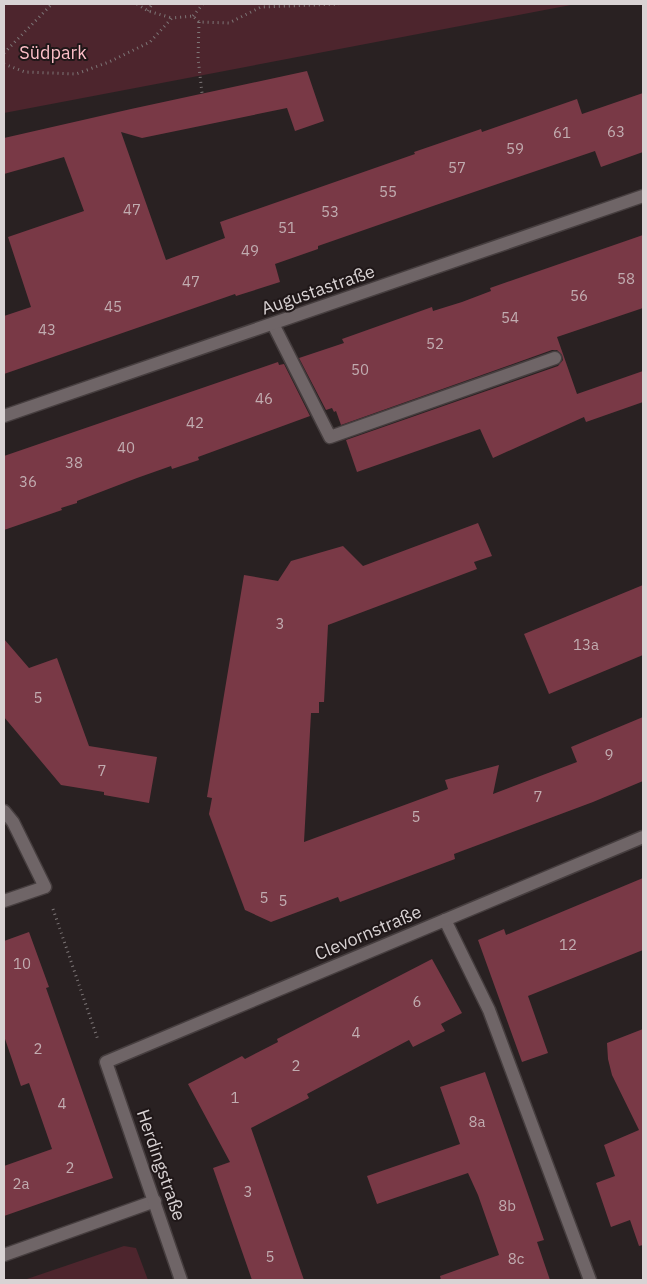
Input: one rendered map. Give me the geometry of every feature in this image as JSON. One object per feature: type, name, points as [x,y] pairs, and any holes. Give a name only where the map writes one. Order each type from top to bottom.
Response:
[{"type":"street","name":"Augustastraße","points":[[4,416],[643,196]]},
{"type":"street","points":[[273,324],[330,437],[555,358]]},
{"type":"street","points":[[4,811],[13,822],[45,887],[4,901]]},
{"type":"street","name":"Clevornstraße","points":[[106,1062],[643,837]]},
{"type":"street","points":[[445,920],[490,1010],[590,1280]]},
{"type":"street","name":"Herdingstraße","points":[[106,1062],[182,1280]]},
{"type":"street","points":[[4,1255],[155,1201]]},
{"type":"path","points":[[4,53],[52,4]]},
{"type":"path","points":[[137,4],[148,11],[172,18],[193,16],[203,4]]},
{"type":"path","points":[[148,11],[152,4]]},
{"type":"path","points":[[193,16],[200,22],[229,23],[261,7],[339,4]]},
{"type":"path","points":[[4,64],[26,72],[76,74],[110,62],[150,42],[172,18]]},
{"type":"path","points":[[200,22],[198,58],[202,93]]},
{"type":"path","points":[[45,887],[106,1062]]},
{"type":"green space","name":"Südpark","points":[[4,4],[576,4],[4,113]]},
{"type":"green space","points":[[124,1246],[136,1248],[148,1280],[24,1280]]},
{"type":"building","points":[[307,71],[324,121],[295,131],[287,108],[142,138],[121,132],[166,260],[225,238],[220,222],[415,154],[414,152],[481,129],[482,132],[577,99],[582,114],[643,93],[643,152],[601,167],[595,151],[433,206],[318,246],[318,249],[275,264],[280,282],[236,296],[235,294],[4,374],[4,316],[31,307],[8,237],[84,211],[64,157],[4,174],[4,138]]},
{"type":"building","points":[[643,235],[643,308],[557,337],[577,394],[643,371],[643,402],[586,422],[584,417],[493,458],[480,429],[357,472],[346,440],[558,366],[563,360],[562,355],[557,350],[552,350],[341,425],[336,411],[334,412],[332,408],[326,410],[299,358],[344,343],[342,339],[432,307],[433,311],[462,302],[491,291],[490,288]]},
{"type":"building","points":[[278,362],[279,365],[284,364],[310,416],[198,457],[199,460],[172,469],[171,466],[137,478],[77,501],[77,503],[61,508],[62,510],[4,530],[4,456]]},
{"type":"building","points":[[478,523],[492,556],[474,562],[477,569],[328,625],[324,702],[319,702],[319,713],[311,713],[304,842],[448,789],[445,780],[499,765],[493,794],[577,762],[571,747],[643,717],[643,781],[593,802],[454,854],[455,859],[340,902],[338,897],[271,922],[245,910],[209,814],[212,798],[207,797],[244,575],[278,581],[291,561],[343,546],[363,566]]},
{"type":"building","points":[[643,585],[643,655],[549,694],[524,634]]},
{"type":"building","points":[[4,639],[29,668],[57,658],[89,746],[157,757],[149,803],[104,795],[104,792],[61,785],[4,717]]},
{"type":"building","points":[[643,878],[643,950],[528,996],[548,1053],[522,1062],[478,940],[504,929],[506,935]]},
{"type":"building","points":[[29,932],[49,987],[46,988],[113,1178],[4,1216],[4,1166],[52,1149],[29,1083],[21,1086],[4,1036],[4,941]]},
{"type":"building","points":[[432,959],[462,1013],[441,1024],[445,1031],[413,1047],[409,1040],[307,1094],[309,1098],[251,1128],[304,1280],[252,1280],[213,1168],[230,1162],[188,1084],[242,1056],[245,1059],[278,1042],[277,1039]]},
{"type":"building","points":[[643,1029],[643,1245],[639,1246],[630,1220],[611,1227],[596,1183],[615,1176],[604,1145],[639,1130],[612,1075],[607,1043]]},
{"type":"building","points":[[485,1072],[544,1240],[537,1242],[550,1280],[441,1280],[440,1276],[499,1255],[478,1195],[468,1173],[377,1204],[367,1176],[460,1144],[440,1087]]}]
